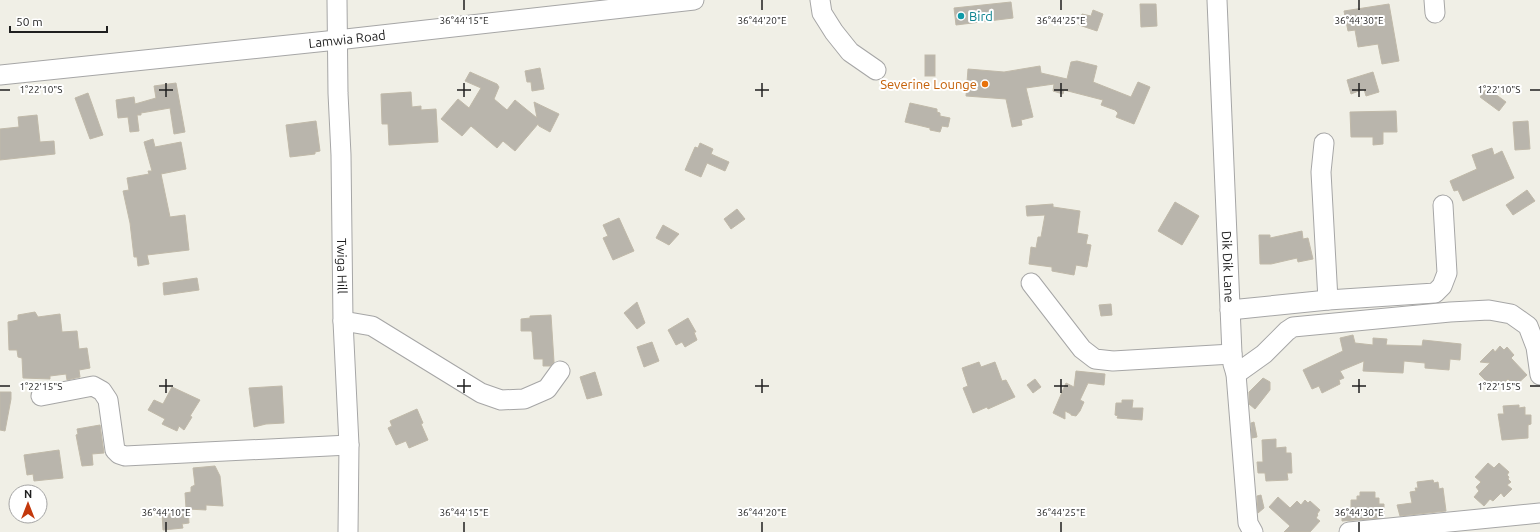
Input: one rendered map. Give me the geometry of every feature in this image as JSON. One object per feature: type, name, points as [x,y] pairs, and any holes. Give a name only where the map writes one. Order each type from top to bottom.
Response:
[{"type":"street","name":"Twiga Hill","points":[[337,0],[343,321],[349,445],[348,532]]},
{"type":"street","name":"Lamwia Road","points":[[0,75],[337,40],[619,4],[694,0]]},
{"type":"street","points":[[820,0],[822,13],[834,32],[850,52],[876,70]]},
{"type":"street","name":"Dik Dik Lane","points":[[1217,0],[1232,354],[1236,374],[1248,523],[1253,532]]},
{"type":"street","points":[[1324,143],[1321,172],[1328,300]]},
{"type":"street","points":[[1230,310],[1328,300],[1435,293],[1442,286],[1447,273],[1443,205]]},
{"type":"street","points":[[1030,284],[1082,349],[1095,359],[1113,361],[1232,354]]},
{"type":"street","points":[[1236,374],[1264,354],[1293,327],[1450,312],[1489,310],[1511,314],[1528,326],[1536,347],[1540,375]]},
{"type":"street","points":[[343,321],[372,326],[481,393],[500,400],[524,399],[547,389],[560,371]]},
{"type":"street","points":[[42,396],[93,386],[102,391],[108,400],[115,450],[119,454],[125,456],[349,445]]},
{"type":"street","points":[[1350,532],[1540,514]]},
{"type":"building","points":[[1011,2],[1013,18],[956,25],[954,8]]},
{"type":"building","points":[[1140,4],[1156,4],[1157,26],[1141,27]]},
{"type":"building","points":[[1389,4],[1399,61],[1382,64],[1378,44],[1358,47],[1355,30],[1348,31],[1344,11]]},
{"type":"building","points":[[1093,10],[1103,14],[1097,31],[1079,25],[1082,14],[1091,16]]},
{"type":"building","points":[[925,55],[935,55],[935,76],[925,76]]},
{"type":"building","points":[[1077,61],[1097,66],[1093,82],[1131,97],[1138,82],[1150,87],[1134,124],[1116,117],[1118,113],[1115,110],[1101,105],[1103,100],[1064,90],[1063,94],[1053,91],[1054,84],[1026,88],[1033,117],[1021,120],[1022,125],[1012,127],[1006,99],[966,96],[968,69],[1004,72],[1040,66],[1041,73],[1067,79],[1071,62]]},
{"type":"building","points":[[540,68],[544,89],[532,91],[531,82],[527,82],[525,71]]},
{"type":"building","points":[[470,72],[497,84],[499,87],[494,99],[507,110],[515,100],[537,118],[534,102],[559,114],[550,132],[538,124],[515,151],[503,141],[497,148],[471,126],[462,136],[441,119],[458,99],[469,108],[481,88],[465,81]]},
{"type":"building","points":[[1373,72],[1379,92],[1366,96],[1364,89],[1351,94],[1347,80]]},
{"type":"building","points":[[176,83],[185,132],[174,134],[170,108],[137,115],[139,131],[130,132],[128,117],[118,118],[116,100],[134,97],[135,104],[156,98],[154,86]]},
{"type":"building","points":[[1487,88],[1506,102],[1499,111],[1480,97]]},
{"type":"building","points":[[411,92],[412,107],[421,106],[421,110],[436,109],[438,142],[389,145],[388,124],[382,124],[381,94]]},
{"type":"building","points":[[88,93],[103,135],[90,139],[75,98]]},
{"type":"building","points":[[910,103],[937,109],[940,116],[950,118],[948,127],[942,126],[940,132],[905,122]]},
{"type":"building","points":[[1396,111],[1397,132],[1383,132],[1383,144],[1373,145],[1373,137],[1351,137],[1350,112]]},
{"type":"building","points":[[37,115],[40,142],[54,141],[55,154],[0,160],[0,129],[19,127],[18,117]]},
{"type":"building","points":[[316,121],[320,151],[315,152],[315,154],[290,157],[286,125]]},
{"type":"building","points":[[1528,121],[1530,149],[1515,150],[1513,122]]},
{"type":"building","points":[[153,139],[155,147],[181,142],[186,169],[161,174],[170,217],[185,215],[189,250],[147,255],[149,264],[138,266],[137,257],[134,257],[130,223],[123,191],[129,190],[127,178],[149,174],[148,171],[152,171],[144,142]]},
{"type":"building","points":[[700,143],[713,149],[711,154],[729,162],[725,171],[707,163],[701,177],[685,170],[695,147],[698,148]]},
{"type":"building","points":[[1492,148],[1494,155],[1502,151],[1514,178],[1463,201],[1458,190],[1454,191],[1450,181],[1477,169],[1472,155]]},
{"type":"building","points":[[1527,190],[1535,201],[1513,215],[1506,205]]},
{"type":"building","points":[[1175,202],[1199,216],[1182,245],[1158,231]]},
{"type":"building","points":[[1053,204],[1053,207],[1080,211],[1077,233],[1088,235],[1086,244],[1091,245],[1087,267],[1076,265],[1074,275],[1052,271],[1052,267],[1029,264],[1031,247],[1036,248],[1038,237],[1041,237],[1045,215],[1027,216],[1026,206]]},
{"type":"building","points":[[737,209],[745,219],[731,229],[724,219]]},
{"type":"building","points":[[619,218],[634,251],[613,260],[603,238],[608,236],[603,225]]},
{"type":"building","points":[[663,225],[679,234],[669,245],[656,238]]},
{"type":"building","points":[[1302,231],[1303,239],[1308,238],[1313,259],[1298,262],[1297,258],[1271,264],[1260,264],[1259,235],[1270,235],[1270,238]]},
{"type":"building","points":[[197,278],[199,290],[164,295],[163,283]]},
{"type":"building","points":[[637,302],[645,323],[637,329],[624,313]]},
{"type":"building","points":[[1111,304],[1112,315],[1101,316],[1099,305]]},
{"type":"building","points":[[35,312],[38,317],[60,314],[62,332],[77,331],[79,349],[87,348],[90,368],[79,370],[80,377],[67,380],[66,374],[50,376],[50,379],[23,378],[22,358],[18,357],[17,350],[9,350],[8,322],[18,320],[18,315]]},
{"type":"building","points":[[551,315],[554,362],[550,366],[543,366],[543,359],[534,359],[532,332],[521,331],[521,319],[530,318],[530,316]]},
{"type":"building","points":[[688,318],[696,332],[694,332],[697,340],[685,347],[682,342],[676,345],[668,330]]},
{"type":"building","points":[[1353,335],[1355,343],[1373,345],[1373,338],[1387,339],[1386,345],[1422,346],[1423,340],[1461,344],[1460,360],[1450,359],[1449,370],[1425,368],[1425,363],[1404,361],[1403,373],[1363,371],[1364,361],[1340,371],[1344,378],[1339,380],[1340,384],[1322,393],[1319,386],[1312,389],[1303,370],[1343,351],[1340,338]]},
{"type":"building","points":[[652,342],[659,361],[644,367],[637,347]]},
{"type":"building","points":[[1500,346],[1504,350],[1507,347],[1514,355],[1511,358],[1527,375],[1515,386],[1508,379],[1499,387],[1493,380],[1489,384],[1479,374],[1490,363],[1480,362],[1493,349],[1495,352]]},
{"type":"building","points":[[979,362],[981,367],[995,362],[1002,381],[1006,380],[1015,397],[988,409],[987,407],[973,413],[963,388],[968,386],[962,368]]},
{"type":"building","points":[[1076,371],[1105,374],[1104,385],[1088,383],[1080,400],[1084,402],[1080,411],[1076,416],[1065,411],[1065,419],[1053,413],[1066,383],[1074,387]]},
{"type":"building","points":[[595,372],[602,395],[587,399],[580,377]]},
{"type":"building","points":[[1263,378],[1270,382],[1270,390],[1255,409],[1249,404],[1249,392]]},
{"type":"building","points":[[1035,379],[1041,387],[1033,393],[1027,385]]},
{"type":"building","points":[[282,386],[284,423],[266,424],[254,427],[249,388]]},
{"type":"building","points":[[172,387],[200,400],[190,416],[192,417],[184,430],[179,426],[177,431],[162,424],[165,419],[148,410],[154,400],[163,404]]},
{"type":"building","points":[[0,392],[11,392],[5,431],[0,430]]},
{"type":"building","points":[[1122,400],[1133,400],[1132,408],[1143,408],[1142,420],[1117,418],[1118,416],[1115,415],[1116,403],[1122,403]]},
{"type":"building","points":[[1519,405],[1519,408],[1525,407],[1525,415],[1531,415],[1531,424],[1528,425],[1528,438],[1502,440],[1498,414],[1504,414],[1503,406]]},
{"type":"building","points":[[417,409],[423,423],[421,424],[428,440],[409,448],[406,441],[396,445],[388,428],[392,426],[390,421]]},
{"type":"building","points":[[1254,422],[1257,437],[1252,438],[1251,423]]},
{"type":"building","points":[[100,425],[104,453],[92,454],[93,465],[82,466],[76,435],[78,434],[77,429]]},
{"type":"building","points":[[1276,439],[1276,448],[1286,447],[1286,453],[1291,453],[1292,473],[1287,473],[1288,480],[1266,481],[1265,473],[1258,473],[1257,462],[1263,462],[1262,440]]},
{"type":"building","points":[[59,450],[63,478],[34,481],[33,474],[27,475],[24,455]]},
{"type":"building","points":[[1488,463],[1494,468],[1499,463],[1509,472],[1507,475],[1511,482],[1507,485],[1512,489],[1504,497],[1501,493],[1493,501],[1490,499],[1484,506],[1474,497],[1479,491],[1476,487],[1481,482],[1475,477]]},
{"type":"building","points":[[215,466],[220,476],[223,506],[206,505],[206,510],[188,509],[189,523],[182,524],[183,528],[163,530],[162,513],[166,513],[165,509],[186,508],[185,493],[191,492],[191,487],[195,485],[193,468]]},
{"type":"building","points":[[1433,480],[1434,483],[1438,482],[1439,489],[1443,488],[1446,511],[1400,516],[1397,505],[1412,503],[1410,492],[1416,491],[1415,488],[1418,488],[1417,482]]},
{"type":"building","points":[[1360,492],[1375,492],[1375,498],[1379,498],[1379,504],[1384,504],[1384,518],[1342,521],[1342,509],[1351,509],[1351,500],[1357,500],[1357,496],[1360,496]]},
{"type":"building","points":[[1261,495],[1264,508],[1258,513],[1257,496]]},
{"type":"building","points":[[1278,497],[1290,508],[1297,501],[1301,505],[1305,500],[1308,503],[1310,501],[1320,510],[1316,518],[1320,521],[1310,532],[1284,532],[1290,526],[1269,507]]},
{"type":"place","name":"Bird","points":[[961,16]]},
{"type":"place","name":"Severine Lounge","points":[[985,84]]}]
